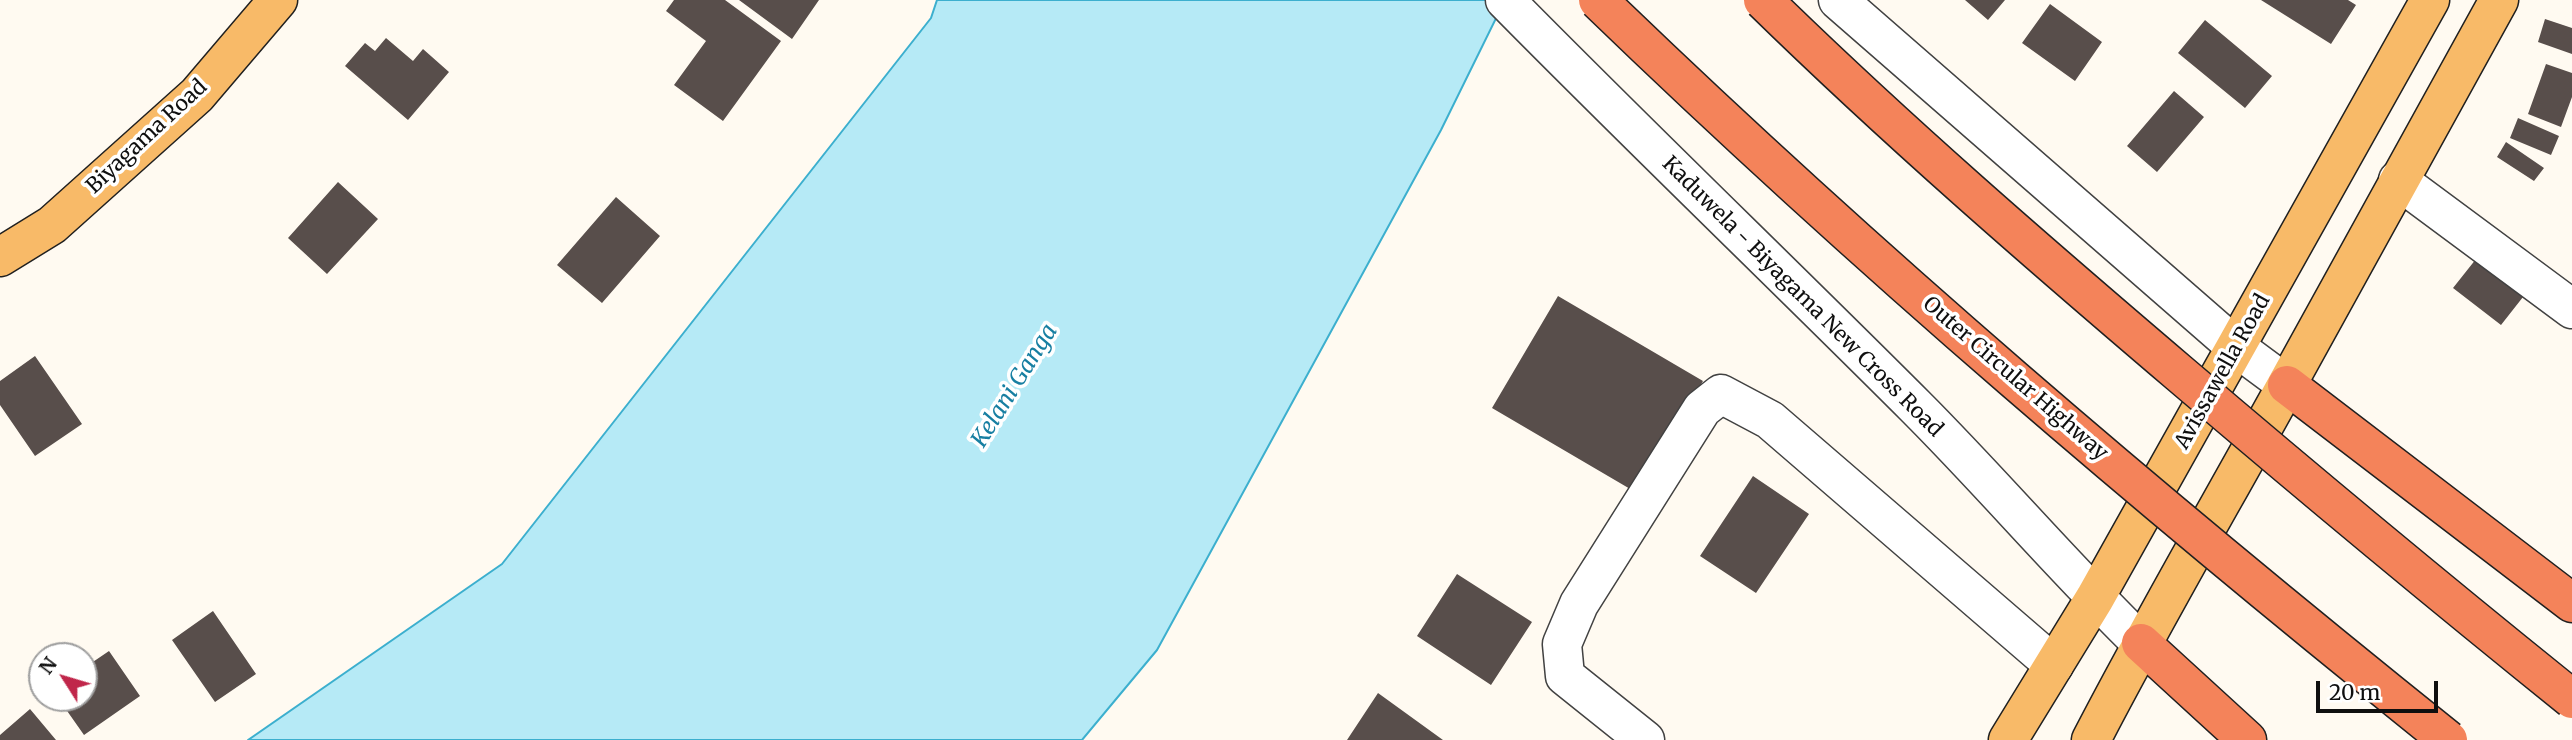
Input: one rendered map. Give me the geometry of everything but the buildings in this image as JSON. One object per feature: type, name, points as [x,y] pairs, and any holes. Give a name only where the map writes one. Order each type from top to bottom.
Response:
[{"type":"highway","name":"Outer Circular Highway","points":[[1598,0],[1781,174],[2055,415],[2448,740]]},
{"type":"highway","points":[[1763,0],[1857,91],[2131,332],[2572,699]]},
{"type":"highway","points":[[2287,385],[2572,603]]},
{"type":"highway","points":[[2141,643],[2247,740]]},
{"type":"main road","name":"Biyagama Road","points":[[0,257],[52,225],[197,95],[278,0]]},
{"type":"main road","name":"Avissawella Road","points":[[2008,740],[2095,598],[2238,348],[2430,0]]},
{"type":"main road","points":[[2091,740],[2141,643],[2499,0]]},
{"type":"street","name":"Kaduwela - Biyagama New Cross Road","points":[[1505,0],[1631,128],[1917,408],[2095,598],[2141,643]]},
{"type":"street","points":[[1838,0],[2238,348],[2287,385]]},
{"type":"street","points":[[2398,180],[2572,309]]},
{"type":"street","points":[[1646,740],[1565,676],[1562,644],[1579,604],[1702,409],[1721,394],[1770,420],[2054,664]]},
{"type":"water","name":"Kelani Ganga","points":[[937,0],[1505,0],[1441,130],[1157,650],[1082,740],[248,740],[502,564],[931,18]]}]
